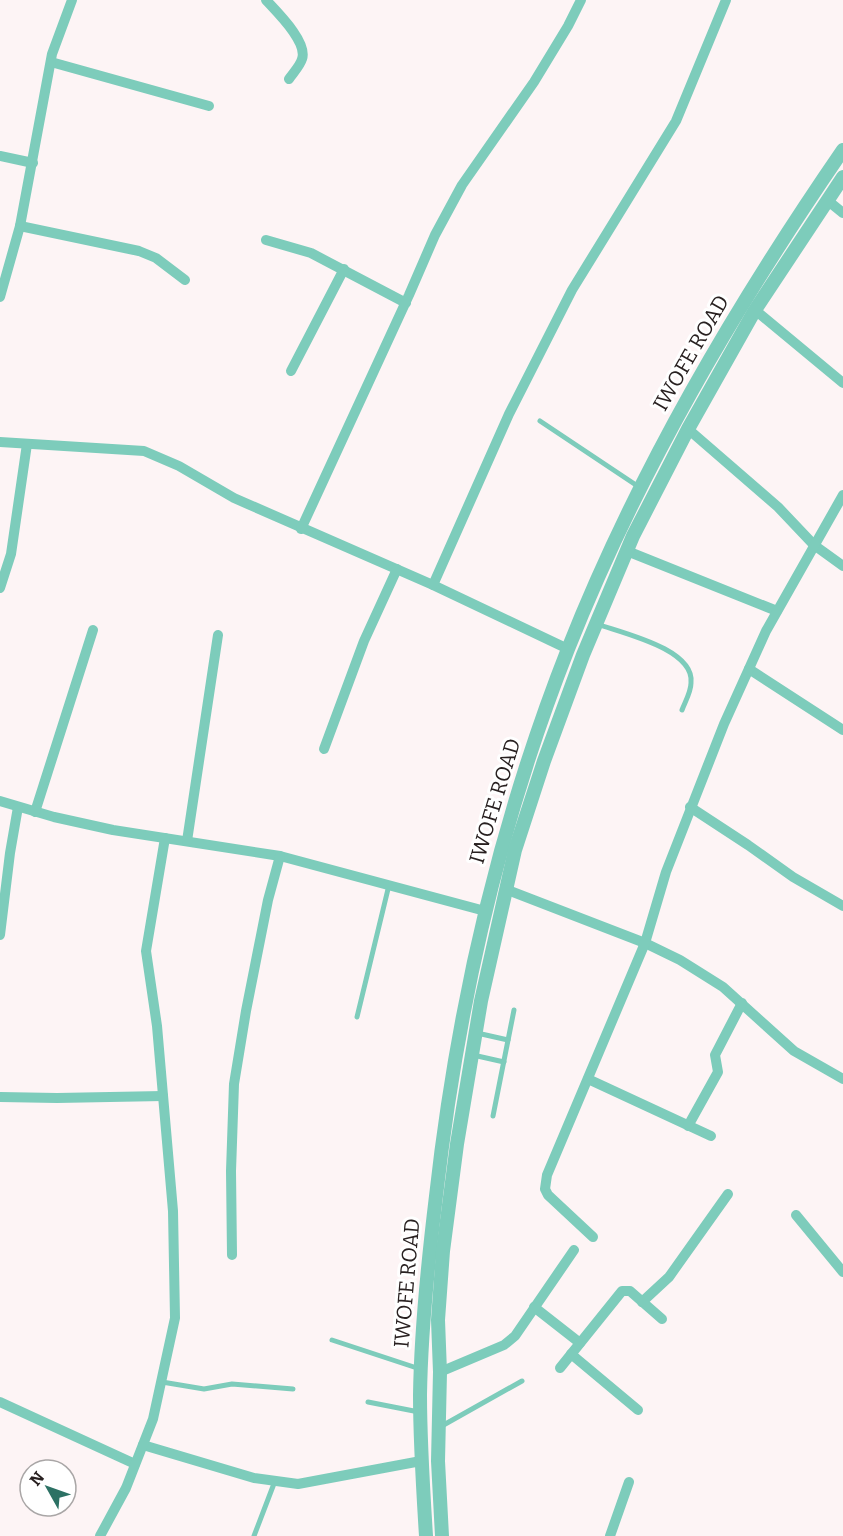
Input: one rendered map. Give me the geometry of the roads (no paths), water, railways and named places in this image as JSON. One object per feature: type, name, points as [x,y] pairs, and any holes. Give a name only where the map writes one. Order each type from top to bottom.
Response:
[{"type":"street","points":[[0,297],[20,226],[51,62],[72,0]]},
{"type":"street","points":[[266,0],[303,46],[303,59],[289,79]]},
{"type":"street","points":[[301,529],[406,303],[435,235],[462,185],[534,82],[581,0]]},
{"type":"street","points":[[433,585],[509,414],[572,290],[676,121],[726,0]]},
{"type":"street","points":[[51,62],[210,106]]},
{"type":"street","name":"IWOFE ROAD","points":[[426,1536],[421,1461],[421,1412],[430,1249],[442,1141],[466,997],[502,846],[568,649],[640,488],[744,300],[843,150]]},
{"type":"street","points":[[0,156],[33,163]]},
{"type":"street","name":"IWOFE ROAD","points":[[442,1536],[438,1461],[440,1372],[438,1320],[443,1251],[475,1033],[515,850],[544,761],[595,623],[627,551],[688,429],[755,310],[843,177]]},
{"type":"street","points":[[827,200],[843,213]]},
{"type":"street","points":[[20,226],[139,251],[156,258],[185,280]]},
{"type":"street","points":[[266,240],[311,253],[406,303]]},
{"type":"street","points":[[291,371],[344,269]]},
{"type":"street","points":[[755,310],[843,383]]},
{"type":"street","points":[[694,387],[708,393]]},
{"type":"street","points":[[688,429],[778,507],[814,545],[843,566]]},
{"type":"street","points":[[0,442],[144,451],[179,466],[234,498],[433,585],[568,649]]},
{"type":"street","points":[[0,588],[11,554],[27,444]]},
{"type":"street","points":[[593,1237],[555,1202],[545,1188],[547,1175],[645,943],[666,872],[690,807],[749,669],[777,611],[843,495]]},
{"type":"street","points":[[627,551],[777,611]]},
{"type":"street","points":[[324,749],[364,641],[397,569]]},
{"type":"street","points":[[35,812],[93,630]]},
{"type":"street","points":[[187,842],[218,635]]},
{"type":"street","points":[[749,669],[843,730]]},
{"type":"street","points":[[0,801],[35,812],[113,830],[280,856],[485,911]]},
{"type":"street","points":[[0,935],[9,853],[18,807]]},
{"type":"street","points":[[690,807],[793,877],[843,906]]},
{"type":"street","points":[[100,1536],[126,1488],[153,1419],[175,1318],[173,1211],[157,1026],[146,951],[165,838]]},
{"type":"street","points":[[231,1255],[234,1084],[266,911],[280,856]]},
{"type":"street","points":[[505,889],[645,943],[680,960],[723,987],[794,1051],[843,1079]]},
{"type":"street","points":[[688,1126],[718,1072],[715,1054],[742,1003]]},
{"type":"street","points":[[588,1079],[711,1137]]},
{"type":"street","points":[[0,1097],[163,1096]]},
{"type":"street","points":[[642,1302],[669,1277],[728,1194]]},
{"type":"street","points":[[796,1215],[843,1272]]},
{"type":"street","points":[[440,1372],[504,1345],[514,1336],[574,1250]]},
{"type":"street","points":[[560,1368],[622,1292],[630,1291],[662,1319]]},
{"type":"street","points":[[534,1307],[580,1343]]},
{"type":"street","points":[[571,1354],[638,1410]]},
{"type":"street","points":[[0,1402],[135,1464]]},
{"type":"street","points":[[143,1445],[254,1478],[298,1484],[421,1461]]},
{"type":"street","points":[[610,1536],[629,1482]]},
{"type":"lane","points":[[540,422],[640,488]]},
{"type":"lane","points":[[595,623],[668,650],[681,658],[690,673],[691,683],[682,710]]},
{"type":"lane","points":[[357,1017],[389,885]]},
{"type":"lane","points":[[493,1116],[514,1010]]},
{"type":"lane","points":[[475,1033],[508,1040]]},
{"type":"lane","points":[[472,1054],[504,1062]]},
{"type":"lane","points":[[332,1340],[422,1369]]},
{"type":"lane","points":[[439,1427],[522,1381]]},
{"type":"lane","points":[[162,1382],[204,1389],[232,1384],[293,1389]]},
{"type":"lane","points":[[368,1402],[421,1412]]},
{"type":"lane","points":[[254,1536],[275,1481]]}]
